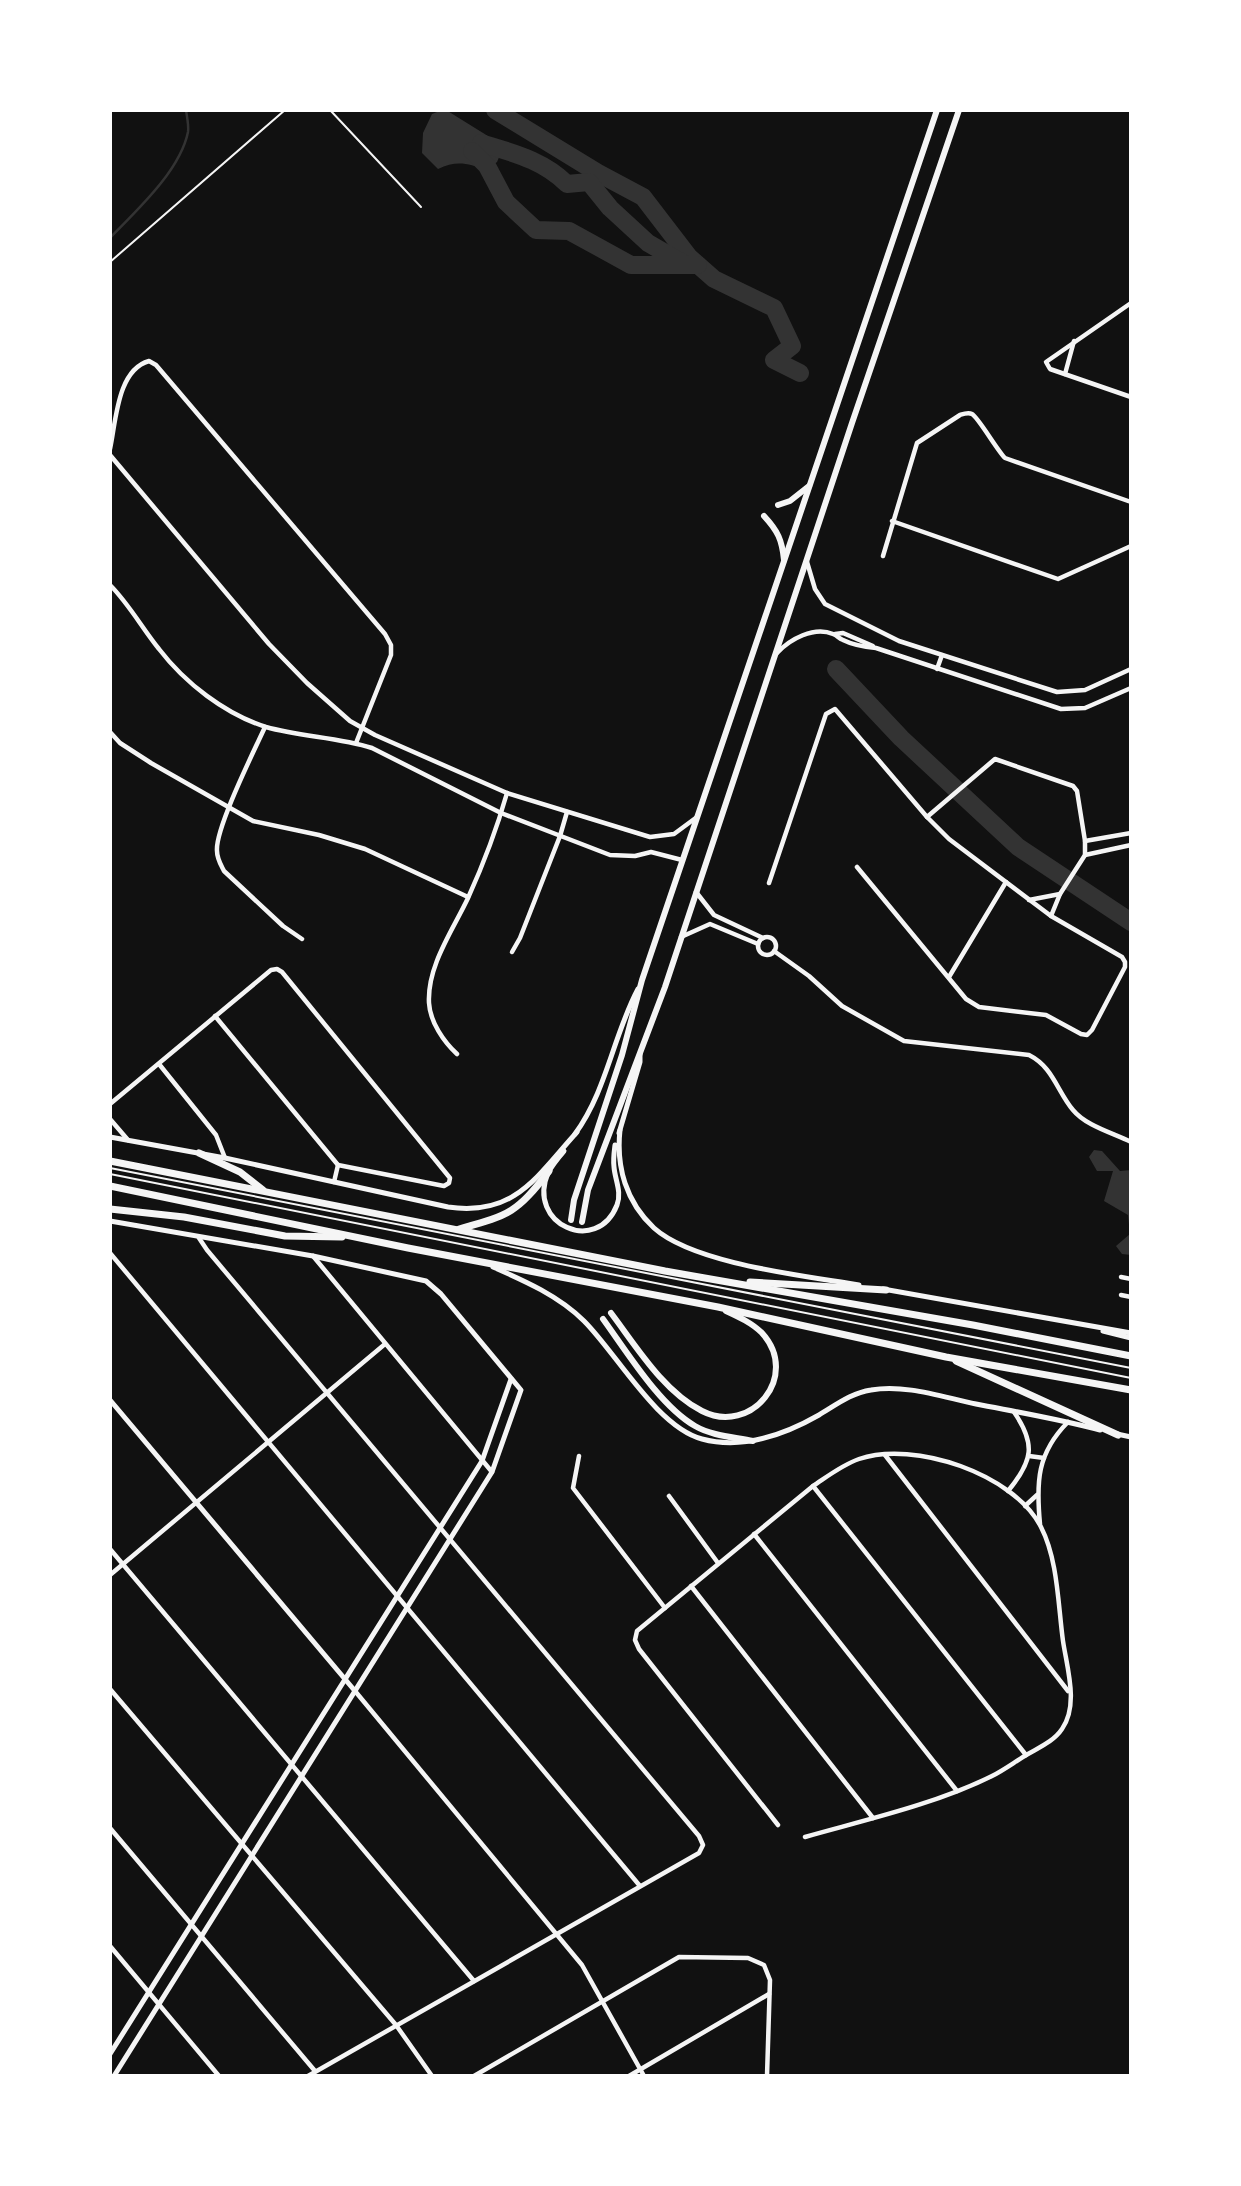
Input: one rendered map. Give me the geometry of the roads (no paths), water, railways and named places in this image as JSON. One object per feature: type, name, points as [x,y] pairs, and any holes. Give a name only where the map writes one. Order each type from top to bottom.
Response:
[{"type":"highway","points":[[199,1153],[240,1172],[263,1190]]},
{"type":"highway","points":[[110,1161],[720,1281],[1131,1355]]},
{"type":"highway","points":[[457,1229],[491,1220],[515,1209],[530,1196],[549,1171]]},
{"type":"highway","points":[[110,1186],[718,1307],[946,1357],[1131,1390]]},
{"type":"highway","points":[[110,1209],[184,1217],[285,1236],[357,1236]]},
{"type":"highway","points":[[720,1281],[886,1290]]},
{"type":"highway","points":[[946,1357],[1118,1435]]},
{"type":"main road","points":[[571,1220],[574,1200],[622,1055],[642,981],[937,110]]},
{"type":"main road","points":[[582,1222],[588,1190],[680,938],[960,110]]},
{"type":"main road","points":[[778,505],[790,501],[811,485]]},
{"type":"main road","points":[[764,516],[782,540],[784,564]]},
{"type":"main road","points":[[640,1052],[640,1062],[613,1163],[618,1200],[611,1215],[589,1230],[576,1231],[561,1225],[555,1220],[544,1198],[545,1182],[549,1171],[586,1119],[601,1088],[630,1003],[642,981]]},
{"type":"main road","points":[[620,1130],[618,1159],[627,1191],[647,1220],[668,1237],[725,1259],[766,1269],[1131,1333]]},
{"type":"main road","points":[[110,1137],[225,1158],[448,1207],[488,1208],[520,1193],[577,1132]]},
{"type":"main road","points":[[110,1221],[313,1256],[421,1280],[432,1285],[441,1294],[521,1390],[492,1472],[114,2076]]},
{"type":"main road","points":[[483,1262],[524,1280],[566,1306],[595,1333],[671,1423],[688,1434],[718,1442],[752,1441],[774,1436],[797,1427],[846,1398],[874,1390],[913,1391],[1131,1437]]},
{"type":"main road","points":[[611,1312],[650,1363],[681,1397],[703,1412],[728,1417],[741,1415],[761,1402],[776,1379],[777,1367],[774,1353],[761,1332],[746,1320],[718,1307]]},
{"type":"main road","points":[[603,1319],[671,1408],[703,1430],[752,1441]]},
{"type":"main road","points":[[1079,1324],[1131,1338]]},
{"type":"main road","points":[[110,2054],[482,1461],[512,1379]]},
{"type":"main road","points":[[110,1400],[355,1691]]},
{"type":"street","points":[[1131,303],[1046,362],[1050,369],[1131,397]]},
{"type":"street","points":[[1065,374],[1074,341]]},
{"type":"street","points":[[110,449],[127,378],[142,363],[149,361],[156,365],[385,634],[391,645],[391,655],[356,743]]},
{"type":"street","points":[[883,556],[917,443],[966,413],[975,417],[1005,458],[1131,502]]},
{"type":"street","points":[[110,455],[269,644],[350,721],[507,793],[650,837],[674,834],[698,816]]},
{"type":"street","points":[[892,521],[1058,579],[1131,546]]},
{"type":"street","points":[[807,559],[815,589],[825,604],[899,640],[1057,692],[1085,690],[1131,669]]},
{"type":"street","points":[[110,585],[180,674],[229,710],[265,727],[372,748],[501,813],[610,855],[635,856],[651,852],[683,861]]},
{"type":"street","points":[[774,656],[787,643],[800,637],[813,633],[843,633],[876,648],[1061,709],[1085,708],[1131,688]]},
{"type":"street","points":[[937,669],[942,654]]},
{"type":"street","points":[[769,883],[826,715],[835,709],[949,839],[1051,916],[1122,957],[1125,967],[1092,1030],[1087,1034],[1081,1034],[1046,1015],[972,1004],[857,867]]},
{"type":"street","points":[[265,727],[230,807],[216,848],[225,871],[283,926],[302,939]]},
{"type":"street","points":[[110,732],[120,743],[150,763],[253,821],[319,835],[365,849],[468,897]]},
{"type":"street","points":[[927,817],[995,759],[1067,782],[1077,791],[1085,855],[1060,894],[1051,916]]},
{"type":"street","points":[[457,1054],[447,1044],[432,1017],[429,1004],[435,967],[468,897],[507,793]]},
{"type":"street","points":[[512,952],[520,939],[567,812]]},
{"type":"street","points":[[1085,841],[1131,833]]},
{"type":"street","points":[[1085,855],[1131,845]]},
{"type":"street","points":[[949,977],[1006,882]]},
{"type":"street","points":[[695,892],[714,915],[762,938],[772,939],[776,945],[769,955],[758,950],[762,938]]},
{"type":"street","points":[[1029,900],[1060,894]]},
{"type":"street","points":[[710,924],[714,915]]},
{"type":"street","points":[[680,938],[710,924],[758,944]]},
{"type":"street","points":[[774,951],[809,976],[842,1006],[904,1041],[1029,1055],[1039,1060],[1073,1110],[1084,1119],[1131,1142]]},
{"type":"street","points":[[110,1104],[159,1064],[215,1016],[271,970],[277,969],[450,1178],[449,1183],[444,1186],[338,1165],[215,1016]]},
{"type":"street","points":[[159,1064],[216,1135],[225,1158]]},
{"type":"street","points":[[110,1119],[129,1140]]},
{"type":"street","points":[[333,1183],[338,1165]]},
{"type":"street","points":[[199,1238],[206,1250],[699,1836],[703,1845],[699,1853],[308,2076]]},
{"type":"street","points":[[110,1253],[640,1886]]},
{"type":"street","points":[[313,1256],[492,1472]]},
{"type":"street","points":[[1121,1277],[1131,1279]]},
{"type":"street","points":[[1121,1295],[1131,1297]]},
{"type":"street","points":[[110,1575],[385,1344]]},
{"type":"street","points":[[1008,1491],[1024,1469],[1030,1443],[1014,1412]]},
{"type":"street","points":[[805,1837],[957,1791],[992,1776],[1051,1741],[1061,1730],[1069,1717],[1070,1694],[1051,1554],[1041,1526],[1037,1494],[1048,1445],[1069,1422]]},
{"type":"street","points":[[884,1454],[1070,1694]]},
{"type":"street","points":[[778,1825],[635,1640],[637,1631],[813,1486],[840,1467],[860,1458],[884,1454],[930,1458],[972,1469],[1008,1491],[1041,1526]]},
{"type":"street","points":[[579,1456],[573,1488],[665,1608]]},
{"type":"street","points":[[1029,1456],[1044,1458]]},
{"type":"street","points":[[813,1486],[1026,1755]]},
{"type":"street","points":[[1025,1506],[1037,1494]]},
{"type":"street","points":[[669,1496],[718,1563]]},
{"type":"street","points":[[754,1534],[957,1791]]},
{"type":"street","points":[[110,1549],[474,1981]]},
{"type":"street","points":[[691,1586],[873,1818]]},
{"type":"street","points":[[110,1689],[396,2025],[432,2076]]},
{"type":"street","points":[[355,1691],[582,1965],[644,2076]]},
{"type":"street","points":[[110,1828],[315,2071]]},
{"type":"street","points":[[110,1946],[219,2076]]},
{"type":"street","points":[[474,2076],[679,1957],[748,1958],[764,1965],[769,1975],[767,2076]]},
{"type":"street","points":[[629,2076],[769,1994]]},
{"type":"lane","points":[[110,262],[285,110]]},
{"type":"lane","points":[[330,110],[421,207]]},
{"type":"lane","points":[[110,1168],[1131,1368]]},
{"type":"lane","points":[[110,1174],[1131,1378]]},
{"type":"waterway","points":[[110,238],[156,189],[176,161],[188,132],[186,110]]},
{"type":"waterway","points":[[495,110],[598,173],[643,197],[689,257],[714,279],[774,308],[792,346],[774,360],[800,373]]},
{"type":"waterway","points":[[481,143],[538,163],[567,184],[589,182],[610,208],[648,243],[686,265]]},
{"type":"waterway","points":[[472,151],[487,166],[506,202],[536,230],[569,231],[631,265],[698,265]]},
{"type":"waterway","points":[[836,669],[901,738],[1018,847],[1131,922]]}]
